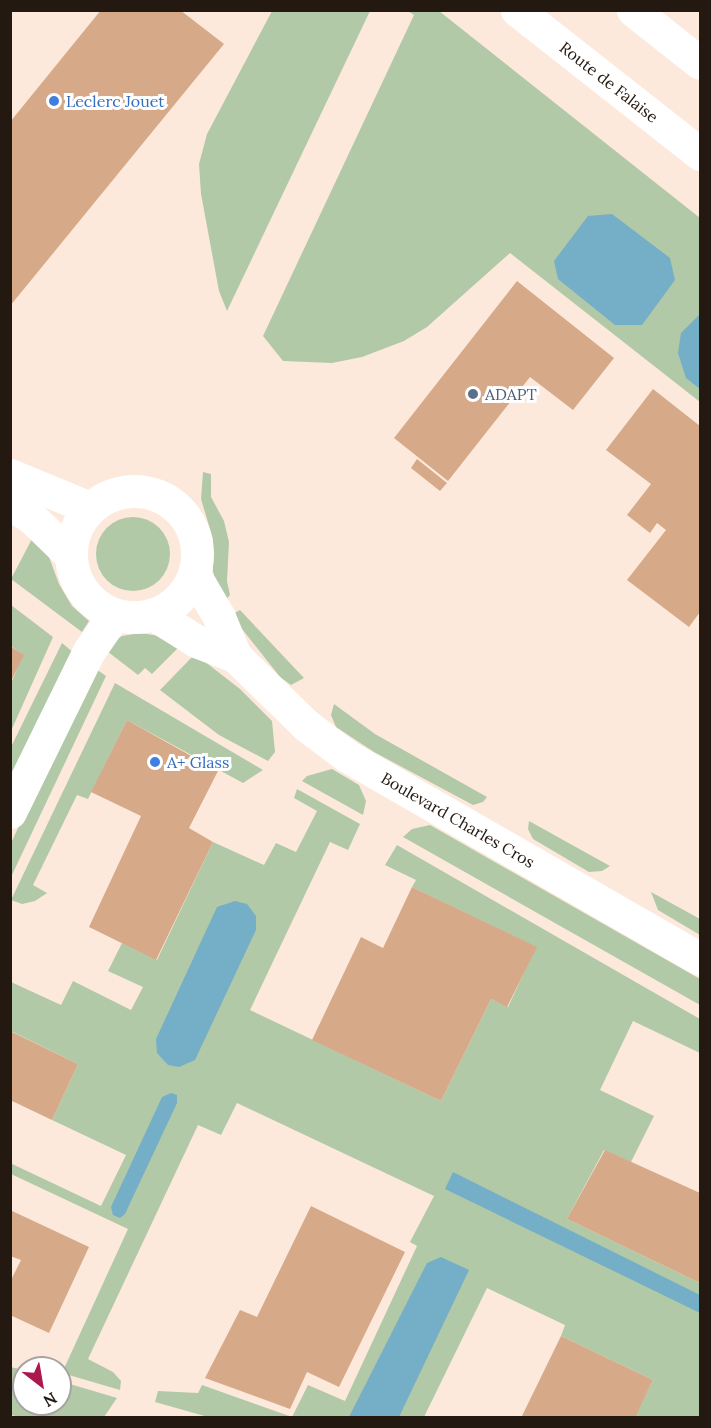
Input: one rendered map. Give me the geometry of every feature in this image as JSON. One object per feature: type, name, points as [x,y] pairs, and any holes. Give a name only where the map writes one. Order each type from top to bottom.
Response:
[{"type":"main road","name":"Route de Falaise","points":[[517,10],[700,154]]},
{"type":"main road","points":[[633,10],[700,63]]},
{"type":"main road","points":[[10,475],[90,508]]},
{"type":"main road","points":[[141,491],[159,496],[174,505],[186,519],[195,535],[197,555],[194,574],[185,592],[171,606],[153,614],[134,618],[114,615],[96,606],[82,592],[73,574],[70,555],[77,526],[90,508],[105,497],[123,492],[141,491]]},
{"type":"main road","points":[[10,504],[32,518],[70,555]]},
{"type":"main road","name":"Boulevard Charles Cros","points":[[194,574],[219,617],[235,656]]},
{"type":"main road","name":"Boulevard Charles Cros","points":[[153,614],[196,641],[235,656],[307,726],[347,756],[700,959]]},
{"type":"main road","points":[[10,812],[89,651],[114,615]]},
{"type":"green space","points":[[272,11],[370,11],[227,311],[219,291],[201,194],[199,164],[207,134]]},
{"type":"green space","points":[[408,11],[439,11],[700,218],[700,402],[510,253],[427,327],[404,341],[362,357],[332,363],[283,361],[263,336],[414,15]]},
{"type":"green space","points":[[203,472],[211,474],[211,497],[224,521],[229,542],[227,581],[230,595],[225,601],[216,586],[213,571],[213,539],[201,499]]},
{"type":"green space","points":[[133,517],[147,520],[159,528],[167,540],[170,554],[167,568],[159,580],[147,588],[133,591],[119,588],[107,580],[99,568],[96,554],[99,540],[107,528],[119,520]]},
{"type":"green space","points":[[34,535],[45,546],[59,584],[72,606],[89,621],[82,632],[11,579]]},
{"type":"green space","points":[[11,605],[53,637],[11,731],[11,683],[23,655],[11,646]]},
{"type":"green space","points":[[240,610],[304,678],[291,685],[280,677],[231,615]]},
{"type":"green space","points":[[140,633],[160,636],[182,644],[152,674],[145,668],[138,675],[103,648],[122,636]]},
{"type":"green space","points":[[62,643],[74,653],[11,775],[10,749]]},
{"type":"green space","points":[[195,654],[240,689],[272,721],[275,752],[268,761],[219,735],[160,690]]},
{"type":"green space","points":[[93,667],[106,676],[11,877],[11,843]]},
{"type":"green space","points":[[115,683],[263,770],[243,783],[127,720],[88,799],[77,795],[33,885],[47,893],[35,901],[22,904],[11,900]]},
{"type":"green space","points":[[334,704],[375,734],[487,797],[483,802],[473,805],[374,752],[336,727],[331,715]]},
{"type":"green space","points":[[332,769],[359,785],[366,801],[363,815],[302,781],[307,776]]},
{"type":"green space","points":[[297,789],[360,824],[348,850],[330,842],[250,1010],[441,1101],[491,999],[508,1007],[536,947],[412,887],[416,880],[385,865],[397,845],[700,1019],[700,1053],[633,1021],[600,1090],[654,1116],[631,1162],[604,1150],[567,1219],[700,1283],[700,1417],[635,1417],[653,1380],[561,1336],[565,1325],[487,1288],[424,1417],[292,1417],[308,1385],[345,1401],[417,1246],[410,1242],[434,1196],[237,1103],[221,1135],[198,1125],[88,1359],[113,1372],[121,1381],[120,1390],[72,1376],[72,1356],[70,1356],[128,1229],[11,1174],[10,1163],[101,1206],[126,1155],[52,1120],[78,1064],[11,1031],[11,982],[61,1005],[73,981],[131,1010],[143,987],[108,971],[122,943],[157,960],[213,842],[264,865],[276,843],[296,852],[317,811],[294,798]]},
{"type":"green space","points":[[529,821],[610,866],[602,871],[589,872],[533,839],[528,829]]},
{"type":"green space","points":[[430,825],[700,979],[700,1005],[403,837],[412,829]]},
{"type":"green space","points":[[651,892],[700,919],[700,935],[658,910]]},
{"type":"green space","points":[[10,1367],[12,1367],[11,1415]]},
{"type":"green space","points":[[72,1385],[117,1398],[104,1417],[16,1416],[72,1416]]},
{"type":"green space","points":[[202,1385],[292,1417],[208,1417],[155,1402],[158,1391],[198,1393]]},
{"type":"water","points":[[612,214],[670,258],[675,280],[642,325],[615,325],[558,279],[554,261],[588,216]]},
{"type":"water","points":[[700,314],[700,389],[686,378],[678,353],[681,333]]},
{"type":"water","points":[[235,901],[247,904],[256,916],[256,930],[195,1060],[179,1067],[168,1065],[157,1053],[156,1039],[217,907]]},
{"type":"water","points":[[171,1093],[177,1095],[177,1103],[125,1214],[120,1218],[113,1215],[111,1207],[162,1097]]},
{"type":"water","points":[[453,1172],[700,1295],[700,1313],[445,1189]]},
{"type":"water","points":[[441,1257],[469,1270],[399,1417],[349,1417],[427,1263]]},
{"type":"building","points":[[101,10],[180,10],[224,44],[10,306],[10,122]]},
{"type":"building","name":"ADAPT","points":[[517,281],[614,358],[573,410],[530,377],[448,481],[394,438]]},
{"type":"building","points":[[653,389],[700,426],[700,612],[689,627],[627,580],[666,530],[657,523],[650,533],[627,515],[651,484],[606,450]]},
{"type":"building","points":[[417,459],[447,483],[440,491],[411,468]]},
{"type":"building","points":[[10,646],[24,655],[10,683]]},
{"type":"building","points":[[127,720],[218,771],[189,828],[213,842],[156,960],[89,927],[141,816],[91,792]]},
{"type":"building","points":[[412,887],[537,947],[507,1007],[491,999],[441,1101],[312,1040],[361,937],[383,948]]},
{"type":"building","points":[[10,1031],[78,1064],[52,1120],[10,1100]]},
{"type":"building","points":[[605,1150],[700,1193],[700,1283],[567,1219]]},
{"type":"building","points":[[311,1206],[405,1252],[339,1387],[307,1372],[290,1409],[205,1378],[240,1310],[257,1317]]},
{"type":"building","points":[[10,1210],[89,1247],[49,1333],[10,1315],[10,1282],[21,1260],[10,1256]]},
{"type":"building","points":[[561,1336],[653,1380],[635,1418],[521,1418]]},
{"type":"place","name":"Leclerc Jouet","points":[[54,101]]},
{"type":"place","name":"ADAPT","points":[[473,394]]},
{"type":"place","name":"A+ Glass","points":[[155,762]]}]
